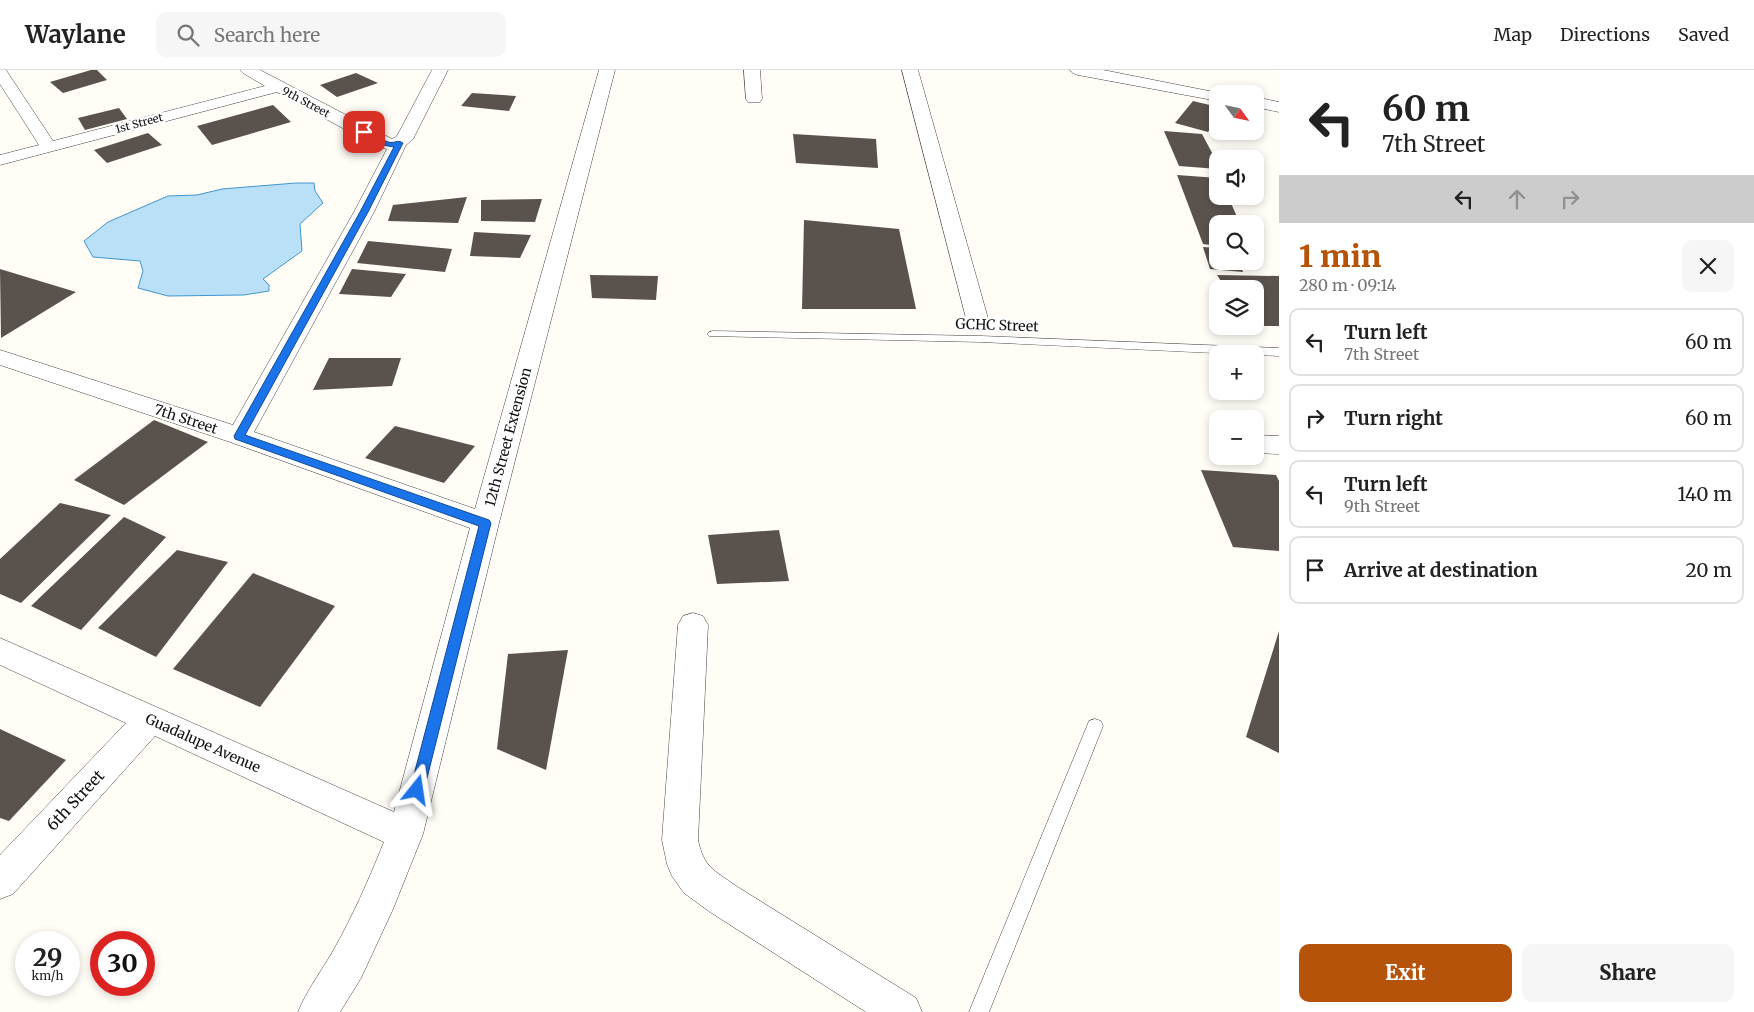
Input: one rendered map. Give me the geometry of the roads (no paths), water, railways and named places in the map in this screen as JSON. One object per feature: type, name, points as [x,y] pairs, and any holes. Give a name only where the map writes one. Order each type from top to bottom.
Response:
[{"type":"street","name":"9th Street","points":[[248,70],[381,142],[396,144]]},
{"type":"street","points":[[239,436],[364,212],[396,144],[404,139],[440,70]]},
{"type":"street","name":"12th Street Extension","points":[[405,834],[485,523],[607,70]]},
{"type":"street","points":[[752,70],[754,98]]},
{"type":"street","points":[[910,70],[979,331]]},
{"type":"street","points":[[1078,70],[1209,94]]},
{"type":"street","points":[[0,72],[49,147]]},
{"type":"street","name":"1st Street","points":[[0,160],[278,87]]},
{"type":"street","points":[[1264,104],[1279,107]]},
{"type":"street","name":"7th Street","points":[[0,357],[239,436],[485,523]]},
{"type":"street","points":[[1264,445],[1279,446]]},
{"type":"street","points":[[693,625],[680,840],[685,864],[698,880],[723,899],[902,1012]]},
{"type":"street","name":"Guadalupe Avenue","points":[[0,652],[405,834]]},
{"type":"street","name":"6th Street","points":[[0,881],[150,719]]},
{"type":"street","points":[[318,1012],[347,964],[372,913],[405,834]]},
{"type":"lane","name":"GCHC Street","points":[[713,334],[979,331],[1279,352]]},
{"type":"lane","points":[[979,1012],[1095,726]]},
{"type":"water","points":[[314,183],[315,191],[323,203],[300,224],[302,251],[263,279],[269,285],[269,291],[244,295],[168,296],[138,288],[143,271],[140,261],[93,257],[84,241],[108,222],[168,196],[197,195],[222,189]]}]
